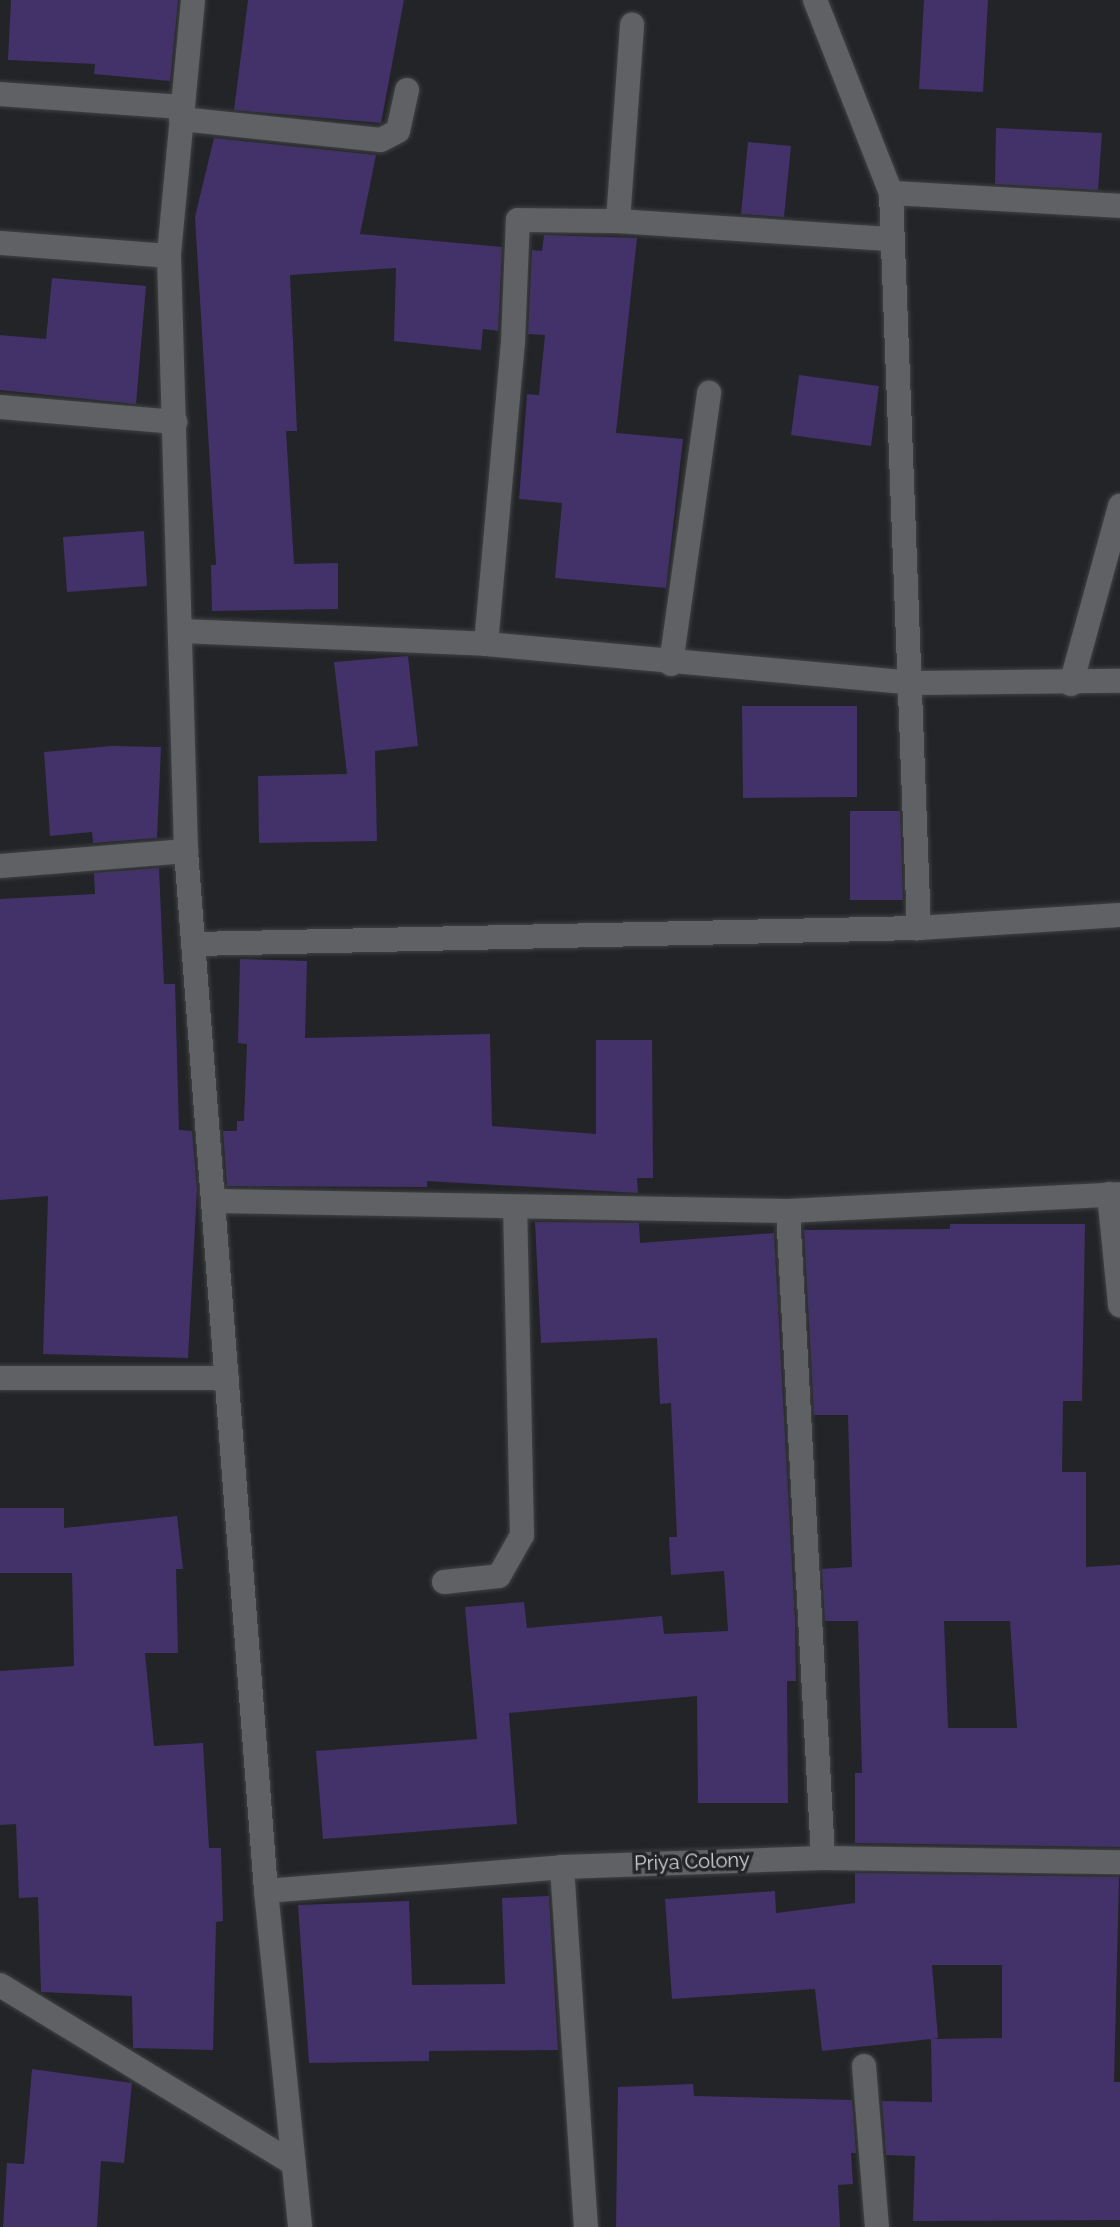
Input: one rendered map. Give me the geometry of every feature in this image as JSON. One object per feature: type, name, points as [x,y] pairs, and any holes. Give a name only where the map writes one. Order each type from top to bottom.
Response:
[{"type":"street","points":[[193,0],[169,256],[186,851],[217,1201],[227,1378],[266,1891],[300,2227]]},
{"type":"street","points":[[815,0],[891,193],[913,683],[919,928]]},
{"type":"street","points":[[618,221],[632,24]]},
{"type":"street","points":[[0,94],[181,113],[381,140],[398,131],[407,90]]},
{"type":"street","points":[[891,193],[1120,206]]},
{"type":"street","points":[[486,644],[513,342],[518,220],[618,221],[891,239]]},
{"type":"street","points":[[0,243],[169,256]]},
{"type":"street","points":[[671,664],[709,393]]},
{"type":"street","points":[[0,407],[175,422]]},
{"type":"street","points":[[1071,684],[1120,506]]},
{"type":"street","points":[[182,631],[486,644],[671,664],[913,683],[1071,684],[1120,681]]},
{"type":"street","points":[[0,866],[186,851]]},
{"type":"street","points":[[195,944],[919,928],[1120,915]]},
{"type":"street","points":[[217,1201],[788,1211],[1115,1194],[1120,1305]]},
{"type":"street","points":[[444,1582],[499,1576],[522,1535],[515,1208]]},
{"type":"street","points":[[788,1211],[823,1858]]},
{"type":"street","points":[[0,1378],[227,1378]]},
{"type":"street","name":"Priya Colony","points":[[266,1891],[562,1867],[823,1858],[1120,1862]]},
{"type":"street","points":[[562,1867],[586,2227]]},
{"type":"street","points":[[0,1985],[293,2163]]},
{"type":"street","points":[[864,2066],[877,2227]]},
{"type":"building","points":[[11,0],[178,0],[170,81],[94,74],[95,64],[8,60]]},
{"type":"building","points":[[248,0],[404,0],[381,123],[234,110]]},
{"type":"building","points":[[924,0],[988,0],[983,92],[919,89]]},
{"type":"building","points":[[996,128],[1102,133],[1098,190],[995,184]]},
{"type":"building","points":[[214,138],[376,155],[360,234],[502,247],[498,331],[483,329],[481,350],[394,341],[396,268],[290,275],[297,431],[286,431],[294,564],[338,563],[338,609],[212,611],[211,565],[216,565],[195,217]]},
{"type":"building","points":[[748,142],[791,146],[784,217],[741,214]]},
{"type":"building","points":[[544,235],[637,238],[616,433],[683,439],[666,588],[555,578],[562,503],[519,499],[527,394],[539,395],[545,335],[528,334],[532,250],[542,251]]},
{"type":"building","points":[[52,278],[146,286],[136,404],[0,390],[0,335],[46,339]]},
{"type":"building","points":[[799,375],[879,386],[871,446],[791,435]]},
{"type":"building","points":[[144,531],[147,586],[67,592],[63,537]]},
{"type":"building","points":[[408,656],[418,746],[375,751],[377,841],[259,843],[258,776],[347,774],[334,662]]},
{"type":"building","points":[[742,706],[857,706],[857,797],[743,798]]},
{"type":"building","points":[[112,746],[161,747],[157,838],[93,843],[92,832],[50,836],[44,752]]},
{"type":"building","points":[[850,811],[900,811],[903,900],[850,900]]},
{"type":"building","points":[[159,868],[164,984],[175,984],[179,1130],[192,1131],[197,1189],[188,1358],[43,1354],[48,1196],[0,1200],[0,899],[95,894],[94,873]]},
{"type":"building","points":[[240,959],[307,961],[305,1038],[490,1034],[492,1126],[596,1134],[596,1040],[652,1040],[653,1178],[637,1178],[638,1193],[427,1181],[427,1187],[227,1186],[223,1131],[237,1131],[237,1121],[244,1121],[247,1044],[238,1043]]},
{"type":"building","points":[[535,1222],[639,1223],[640,1243],[774,1233],[795,1621],[796,1681],[787,1681],[788,1803],[698,1803],[697,1696],[509,1713],[517,1824],[323,1839],[316,1751],[477,1739],[465,1607],[524,1602],[527,1628],[662,1616],[664,1634],[728,1631],[724,1571],[671,1575],[669,1537],[677,1537],[671,1403],[660,1404],[657,1338],[541,1343]]},
{"type":"building","points":[[950,1224],[1085,1224],[1082,1401],[1063,1401],[1062,1472],[1086,1472],[1086,1567],[1120,1565],[1120,1847],[855,1843],[855,1773],[862,1773],[858,1621],[825,1621],[822,1569],[852,1567],[848,1415],[814,1415],[804,1230],[950,1229]],"holes":[[[944,1621],[1010,1621],[1017,1728],[948,1728]]]},
{"type":"building","points":[[0,1508],[64,1508],[64,1528],[177,1516],[183,1569],[176,1569],[178,1653],[145,1653],[154,1746],[203,1743],[209,1848],[221,1848],[223,1921],[216,1922],[213,2050],[133,2048],[132,1996],[41,1992],[38,1897],[19,1898],[16,1824],[0,1825],[0,1671],[74,1666],[72,1573],[0,1573]]},
{"type":"building","points":[[855,1873],[1119,1877],[1114,2082],[1120,2082],[1120,2220],[913,2221],[915,2156],[886,2155],[882,2101],[932,2102],[931,2039],[822,2051],[815,1989],[672,1999],[665,1899],[775,1891],[776,1913],[855,1903]],"holes":[[[932,1965],[1002,1965],[1002,2038],[932,2039],[938,2038]]]},
{"type":"building","points":[[549,1896],[558,2050],[429,2051],[429,2061],[309,2063],[298,1905],[409,1901],[412,1985],[505,1984],[502,1898]]},
{"type":"building","points":[[32,2069],[132,2083],[124,2163],[101,2161],[97,2227],[3,2227],[7,2163],[24,2164]]},
{"type":"building","points":[[693,2084],[694,2096],[852,2100],[856,2153],[851,2153],[853,2184],[838,2185],[840,2227],[616,2227],[618,2087]]}]
